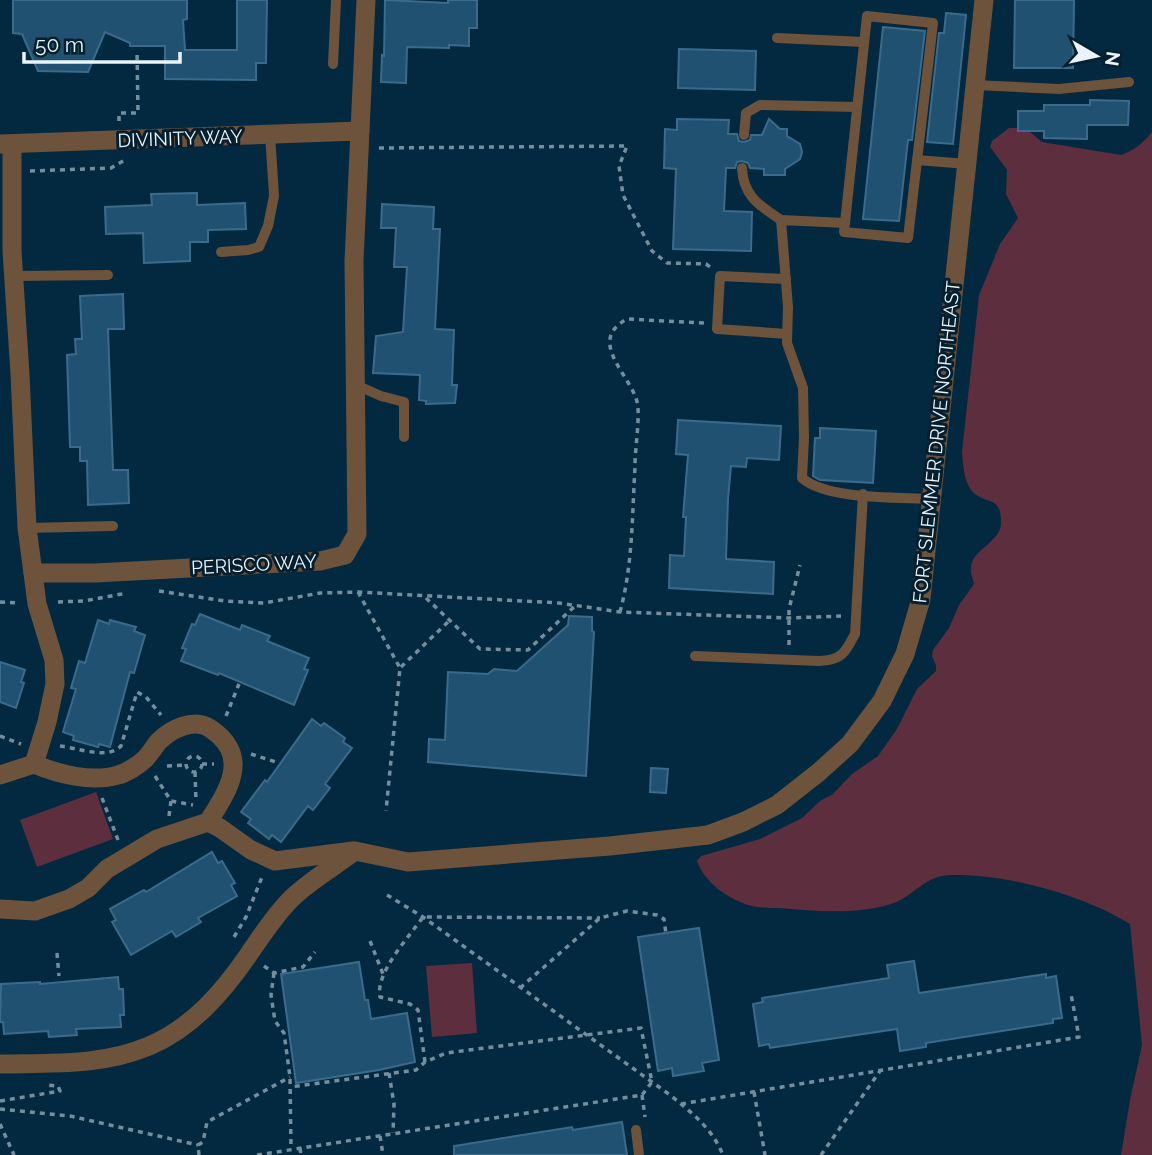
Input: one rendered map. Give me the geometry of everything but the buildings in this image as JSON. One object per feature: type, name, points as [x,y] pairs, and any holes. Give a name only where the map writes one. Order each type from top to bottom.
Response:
[{"type":"street","name":"PERISCO WAY","points":[[33,573],[95,573],[320,561],[345,555],[357,534],[354,261],[366,0]]},
{"type":"street","name":"FORT SLEMMER DRIVE NORTHEAST","points":[[355,851],[408,862],[610,846],[708,835],[777,805],[850,744],[882,701],[905,654],[921,599],[984,0]]},
{"type":"street","name":"DIVINITY WAY","points":[[6,144],[270,134],[360,139]]},
{"type":"street","points":[[0,775],[36,755],[55,684],[54,660],[37,604],[27,528],[6,144]]},
{"type":"street","points":[[0,909],[35,911],[69,900],[88,888],[107,869],[157,839],[208,822],[228,787],[232,763],[232,755],[223,738],[207,726],[193,724],[172,732],[160,741],[145,760],[120,775],[93,777],[48,770],[36,755]]},
{"type":"street","points":[[208,822],[251,850],[275,861],[355,851]]},
{"type":"street","points":[[2,1064],[78,1063],[112,1058],[147,1048],[169,1037],[191,1022],[220,992],[292,898],[355,851]]},
{"type":"lane","points":[[333,64],[336,0]]},
{"type":"lane","points":[[867,16],[933,23],[908,238],[844,232],[857,107],[867,16]]},
{"type":"lane","points":[[777,38],[864,42]]},
{"type":"lane","points":[[975,85],[1059,89],[1129,82]]},
{"type":"lane","points":[[744,135],[746,113],[760,105],[857,107]]},
{"type":"lane","points":[[221,252],[259,247],[268,226],[274,196],[270,134]]},
{"type":"lane","points":[[917,160],[967,164]]},
{"type":"lane","points":[[742,168],[743,181],[756,204],[781,220],[845,223]]},
{"type":"lane","points":[[781,220],[788,307],[787,342],[803,388],[802,478],[809,485],[830,492],[932,499]]},
{"type":"lane","points":[[13,276],[108,275]]},
{"type":"lane","points":[[786,279],[720,276],[717,328],[787,334]]},
{"type":"lane","points":[[356,385],[381,396],[404,401],[404,437]]},
{"type":"lane","points":[[695,656],[832,661],[845,654],[855,634],[863,495]]},
{"type":"lane","points":[[27,528],[113,526]]},
{"type":"lane","points":[[636,1130],[639,1155]]},
{"type":"path","points":[[120,130],[119,113],[138,113],[136,51]]},
{"type":"path","points":[[360,139],[628,146],[619,166],[622,195],[652,251],[667,263],[706,264]]},
{"type":"path","points":[[620,612],[629,571],[638,405],[609,348],[610,337],[620,322],[627,319],[718,324]]},
{"type":"path","points":[[790,631],[789,608],[800,565]]},
{"type":"path","points":[[148,591],[264,603],[320,593],[358,592],[559,603],[620,612],[789,618],[856,616]]},
{"type":"path","points":[[37,604],[84,601],[138,592]]},
{"type":"path","points":[[358,592],[400,668],[386,811]]},
{"type":"path","points":[[424,596],[480,649],[528,650],[575,606]]},
{"type":"path","points":[[400,668],[450,620]]},
{"type":"path","points":[[226,716],[239,684]]},
{"type":"path","points":[[0,736],[27,746],[36,755],[51,744],[107,753],[116,751],[121,746],[137,692],[146,697],[172,732]]},
{"type":"path","points":[[232,763],[251,754],[279,763]]},
{"type":"path","points":[[192,756],[198,757],[202,763],[201,768],[195,772],[189,771],[186,766],[186,761],[192,756]]},
{"type":"path","points":[[145,760],[171,801],[197,806],[195,772]]},
{"type":"path","points":[[93,777],[125,858]]},
{"type":"path","points":[[230,943],[246,917],[268,859]]},
{"type":"path","points":[[387,895],[423,917],[681,1104],[703,1122],[719,1144],[723,1155]]},
{"type":"path","points":[[423,917],[600,918],[627,911],[657,915],[664,919],[666,934]]},
{"type":"path","points":[[423,917],[383,974],[378,988],[380,997],[410,1004],[418,1010],[425,1062]]},
{"type":"path","points":[[520,988],[600,918]]},
{"type":"path","points":[[370,941],[383,974]]},
{"type":"path","points":[[259,963],[274,973],[303,967],[315,951]]},
{"type":"path","points":[[57,953],[59,976]]},
{"type":"path","points":[[274,973],[271,995],[275,1021],[284,1033],[290,1077],[291,1150]]},
{"type":"path","points":[[681,1104],[1079,1037],[1071,994]]},
{"type":"path","points":[[257,1155],[642,1095],[652,1082],[641,1028],[446,1053],[425,1062],[416,1070],[290,1087]]},
{"type":"path","points":[[821,1155],[881,1070]]},
{"type":"path","points":[[389,1073],[394,1104],[393,1133]]},
{"type":"path","points":[[0,1109],[70,1116],[198,1145],[203,1142],[207,1122],[290,1077]]},
{"type":"path","points":[[0,1101],[60,1091],[58,1086],[35,1083]]},
{"type":"path","points":[[754,1091],[765,1155]]},
{"type":"path","points":[[636,1130],[645,1121],[642,1095]]},
{"type":"path","points":[[0,1124],[14,1155]]},
{"type":"path","points":[[380,1135],[383,1155]]},
{"type":"path","points":[[198,1145],[198,1155]]},
{"type":"path","points":[[300,1148],[301,1155]]},
{"type":"shaded area","points":[[1009,128],[1018,128],[1018,132],[1030,132],[1042,142],[1121,155],[1138,146],[1152,132],[1152,1155],[1121,1155],[1142,1045],[1130,924],[1090,904],[1044,888],[997,878],[952,875],[926,882],[899,901],[863,910],[822,911],[755,907],[718,889],[705,876],[697,861],[701,856],[760,839],[802,818],[820,801],[833,794],[852,774],[878,756],[897,729],[917,689],[936,671],[933,650],[974,584],[972,562],[1000,530],[999,509],[993,502],[975,494],[968,485],[962,452],[979,295],[1000,244],[1018,218],[1006,194],[1007,170],[990,147],[992,141]]},
{"type":"shaded area","points":[[96,792],[113,839],[37,867],[20,820]]},
{"type":"shaded area","points":[[472,963],[477,1033],[432,1037],[426,966]]}]
